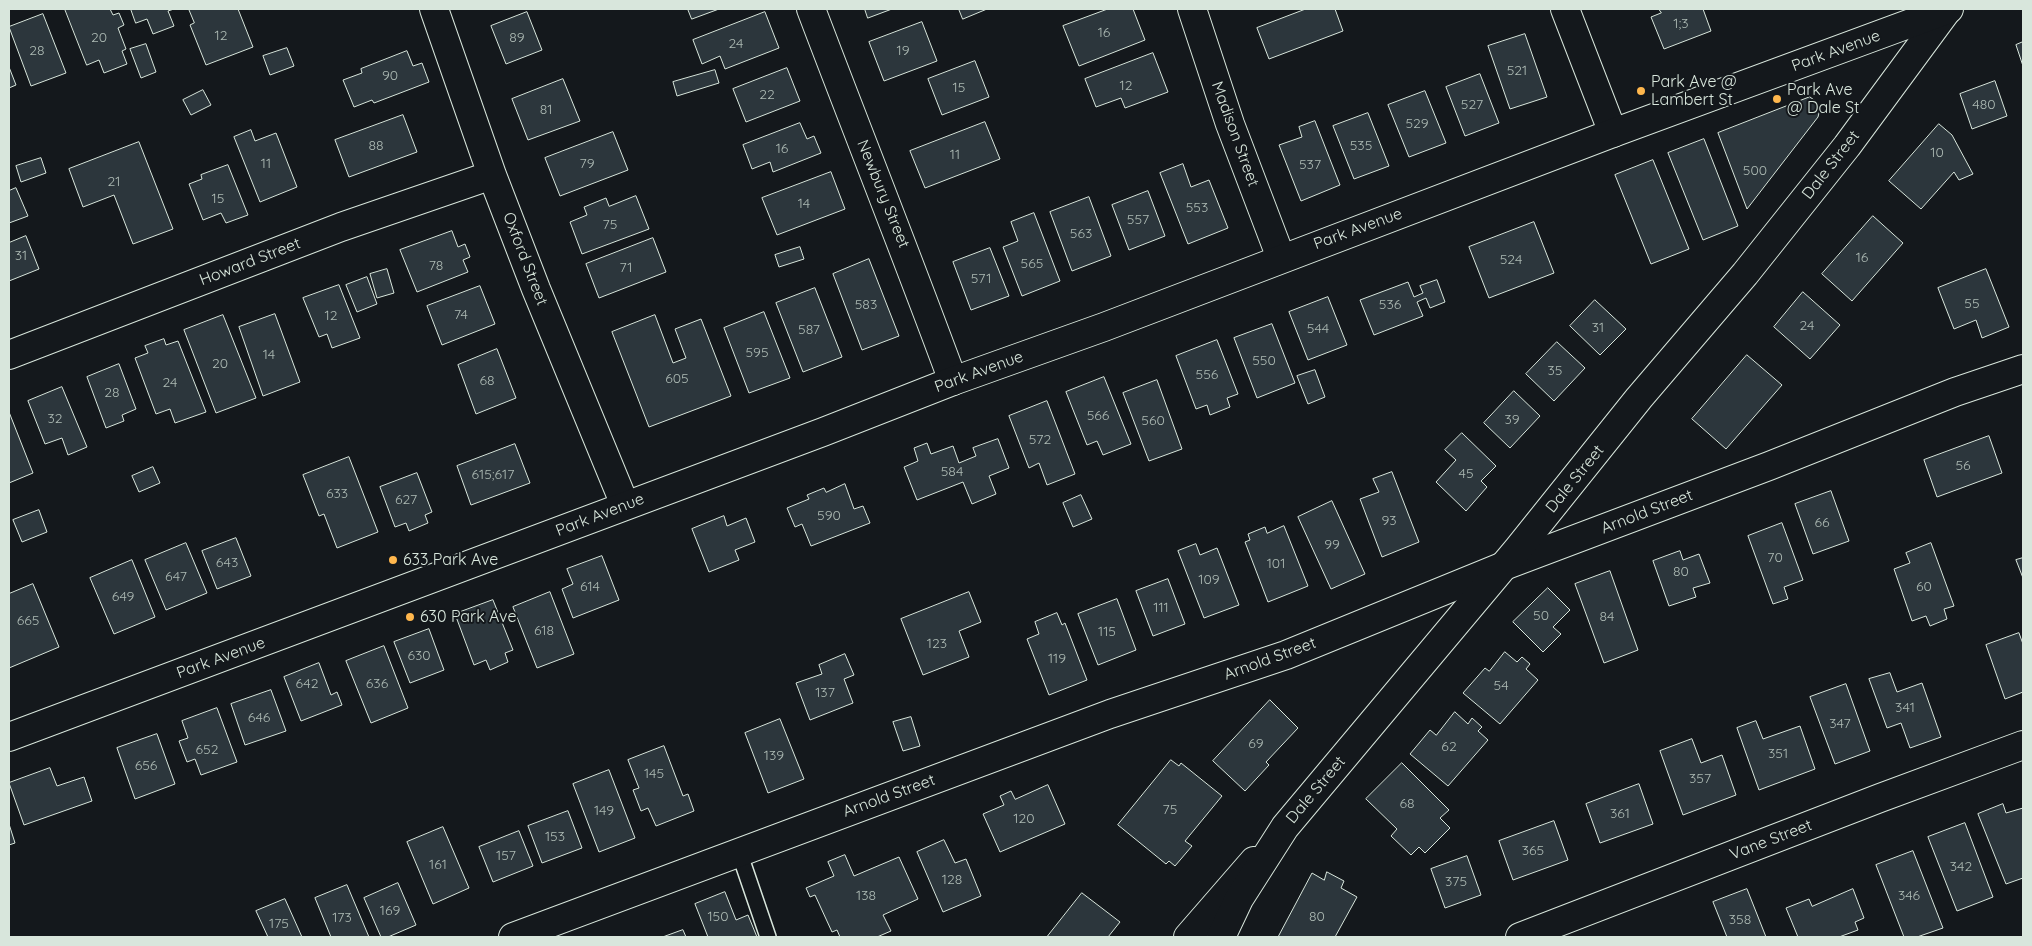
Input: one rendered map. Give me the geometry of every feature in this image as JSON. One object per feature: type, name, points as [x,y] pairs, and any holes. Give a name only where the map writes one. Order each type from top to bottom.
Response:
[{"type":"street","name":"Oxford Street","points":[[434,9],[492,174],[568,372],[625,505]]},
{"type":"street","name":"Newbury Street","points":[[811,9],[851,116],[905,250],[953,380]]},
{"type":"street","name":"Madison Street","points":[[1192,9],[1230,124],[1281,258]]},
{"type":"street","points":[[1565,9],[1613,133]]},
{"type":"street","name":"Park Avenue","points":[[9,737],[814,435],[953,380],[1104,326],[1613,133],[1948,9]]},
{"type":"street","name":"Dale Street","points":[[1188,937],[1285,827],[1504,566],[1639,398],[1751,267],[1847,146],[1948,9]]},
{"type":"street","name":"Howard Street","points":[[9,355],[341,227],[492,174]]},
{"type":"street","name":"Arnold Street","points":[[512,937],[1110,714],[1286,655],[1504,566],[1769,466],[1955,392],[2023,369]]},
{"type":"street","name":"Vane Street","points":[[1520,937],[1871,801],[2023,745]]},
{"type":"street","points":[[1221,937],[1239,899],[1285,827]]},
{"type":"lane","points":[[739,852],[768,937]]},
{"type":"building","points":[[65,9],[110,9],[113,15],[119,13],[124,25],[118,28],[126,49],[122,51],[127,64],[104,73],[99,60],[87,65]]},
{"type":"building","points":[[131,9],[174,9],[168,11],[174,26],[153,34],[147,19],[136,23]]},
{"type":"building","points":[[189,9],[238,9],[253,47],[206,65],[190,25],[194,23]]},
{"type":"building","points":[[688,9],[719,9],[692,19]]},
{"type":"building","points":[[865,9],[892,9],[868,18]]},
{"type":"building","points":[[959,9],[987,9],[963,19]]},
{"type":"building","points":[[1108,9],[1133,9],[1145,40],[1079,66],[1063,26]]},
{"type":"building","points":[[1306,9],[1335,9],[1343,31],[1269,59],[1257,28]]},
{"type":"building","points":[[1659,9],[1703,9],[1711,31],[1664,49],[1651,17],[1661,13]]},
{"type":"building","points":[[527,12],[542,50],[506,64],[491,26]]},
{"type":"building","points":[[765,12],[779,48],[725,69],[720,56],[702,64],[693,40]]},
{"type":"building","points":[[43,14],[66,73],[31,86],[9,27]]},
{"type":"building","points":[[922,22],[937,61],[884,81],[869,42]]},
{"type":"building","points":[[1525,34],[1547,97],[1510,109],[1488,46]]},
{"type":"building","points":[[2023,42],[2023,66],[2016,45]]},
{"type":"building","points":[[146,44],[156,72],[141,78],[130,49]]},
{"type":"building","points":[[287,48],[294,66],[270,75],[263,56]]},
{"type":"building","points":[[407,51],[413,66],[422,63],[429,82],[374,103],[372,100],[354,107],[343,80],[362,73],[361,69]]},
{"type":"building","points":[[1153,53],[1168,92],[1125,108],[1121,98],[1096,107],[1085,79]]},
{"type":"building","points":[[975,61],[989,97],[942,115],[928,79]]},
{"type":"building","points":[[9,67],[16,85],[9,88]]},
{"type":"building","points":[[787,68],[800,101],[746,122],[733,89]]},
{"type":"building","points":[[715,70],[719,83],[677,96],[673,82]]},
{"type":"building","points":[[1480,74],[1499,123],[1465,136],[1446,87]]},
{"type":"building","points":[[563,79],[580,121],[528,140],[512,99]]},
{"type":"building","points":[[1995,81],[2007,116],[1972,129],[1960,94]]},
{"type":"building","points":[[203,90],[211,105],[191,115],[183,100]]},
{"type":"building","points":[[1425,91],[1446,143],[1409,157],[1388,105]]},
{"type":"building","points":[[1810,97],[1818,103],[1820,109],[1818,117],[1747,209],[1718,133]]},
{"type":"building","points":[[1368,113],[1389,166],[1354,179],[1333,126]]},
{"type":"building","points":[[403,115],[417,152],[349,177],[335,140]]},
{"type":"building","points":[[1315,121],[1340,185],[1301,201],[1279,145],[1302,137],[1299,127]]},
{"type":"building","points":[[985,122],[1000,159],[925,188],[910,151]]},
{"type":"building","points":[[800,123],[807,139],[814,136],[821,153],[773,172],[770,162],[752,169],[743,145]]},
{"type":"building","points":[[1939,124],[1952,135],[1973,174],[1959,180],[1954,172],[1921,209],[1889,181]]},
{"type":"building","points":[[251,130],[255,141],[276,133],[297,187],[260,202],[234,137]]},
{"type":"building","points":[[613,132],[628,170],[560,196],[545,158]]},
{"type":"building","points":[[1704,139],[1738,226],[1703,240],[1668,153]]},
{"type":"building","points":[[139,142],[173,229],[133,244],[114,195],[83,207],[69,169]]},
{"type":"building","points":[[41,158],[46,173],[21,182],[16,166]]},
{"type":"building","points":[[1653,160],[1689,249],[1651,264],[1615,175]]},
{"type":"building","points":[[1183,164],[1191,187],[1209,180],[1228,228],[1188,244],[1160,173]]},
{"type":"building","points":[[228,165],[248,215],[226,223],[221,213],[203,220],[189,184],[202,179],[201,175]]},
{"type":"building","points":[[831,172],[845,209],[777,235],[762,198]]},
{"type":"building","points":[[16,188],[28,216],[9,223],[9,191]]},
{"type":"building","points":[[1148,191],[1165,236],[1129,250],[1112,205]]},
{"type":"building","points":[[636,196],[649,229],[582,254],[570,222],[587,215],[584,207],[606,198],[609,206]]},
{"type":"building","points":[[1089,197],[1111,256],[1072,271],[1050,212]]},
{"type":"building","points":[[1034,213],[1060,281],[1022,296],[1003,247],[1018,241],[1011,222]]},
{"type":"building","points":[[1873,216],[1903,243],[1852,301],[1822,274]]},
{"type":"building","points":[[1534,222],[1554,273],[1489,298],[1469,247]]},
{"type":"building","points":[[452,231],[458,247],[465,244],[470,257],[463,260],[468,272],[417,292],[400,250]]},
{"type":"building","points":[[26,236],[39,269],[9,281],[9,243]]},
{"type":"building","points":[[653,238],[666,272],[599,298],[586,264]]},
{"type":"building","points":[[800,247],[804,259],[779,267],[775,255]]},
{"type":"building","points":[[990,248],[1009,296],[971,310],[953,262]]},
{"type":"building","points":[[869,259],[899,336],[862,350],[833,274]]},
{"type":"building","points":[[387,269],[394,293],[377,298],[370,274]]},
{"type":"building","points":[[1986,269],[2009,327],[1982,338],[1976,320],[1954,329],[1938,288]]},
{"type":"building","points":[[367,277],[377,304],[357,312],[346,285]]},
{"type":"building","points":[[1437,280],[1445,302],[1430,308],[1426,298],[1417,302],[1423,316],[1374,335],[1360,300],[1408,282],[1414,297],[1423,293],[1420,286]]},
{"type":"building","points":[[339,285],[360,338],[332,348],[327,334],[319,337],[303,298]]},
{"type":"building","points":[[480,286],[495,324],[442,345],[427,306]]},
{"type":"building","points":[[815,288],[842,357],[803,372],[776,303]]},
{"type":"building","points":[[1803,292],[1840,325],[1810,359],[1774,327]]},
{"type":"building","points":[[1328,297],[1347,345],[1308,360],[1289,312]]},
{"type":"building","points":[[1595,300],[1626,329],[1600,355],[1570,326]]},
{"type":"building","points":[[764,312],[790,378],[749,393],[724,328]]},
{"type":"building","points":[[275,314],[300,382],[263,396],[239,327]]},
{"type":"building","points":[[223,315],[256,398],[216,413],[184,330]]},
{"type":"building","points":[[655,315],[673,363],[686,358],[675,329],[701,319],[731,396],[649,427],[612,332]]},
{"type":"building","points":[[1272,324],[1295,383],[1257,398],[1234,338]]},
{"type":"building","points":[[164,339],[166,345],[178,341],[206,412],[175,423],[170,409],[156,414],[135,358],[148,353],[145,346]]},
{"type":"building","points":[[1217,340],[1238,394],[1227,398],[1230,407],[1210,415],[1207,405],[1196,409],[1176,356]]},
{"type":"building","points":[[1557,342],[1585,368],[1554,401],[1526,374]]},
{"type":"building","points":[[497,349],[516,398],[476,414],[458,365]]},
{"type":"building","points":[[1747,355],[1782,385],[1726,449],[1692,419]]},
{"type":"building","points":[[119,364],[136,409],[122,415],[124,421],[106,428],[87,377]]},
{"type":"building","points":[[1315,370],[1325,397],[1308,404],[1297,376]]},
{"type":"building","points":[[1104,377],[1131,444],[1103,455],[1097,441],[1087,445],[1066,392]]},
{"type":"building","points":[[1157,380],[1182,449],[1149,461],[1123,393]]},
{"type":"building","points":[[62,387],[87,447],[68,455],[62,438],[45,444],[28,401]]},
{"type":"building","points":[[1514,391],[1540,416],[1510,448],[1484,423]]},
{"type":"building","points":[[1047,401],[1075,474],[1047,485],[1039,463],[1029,468],[1009,416]]},
{"type":"building","points":[[9,412],[33,473],[9,483]]},
{"type":"building","points":[[1462,433],[1496,466],[1481,481],[1487,487],[1466,511],[1436,482],[1456,460],[1445,450]]},
{"type":"building","points":[[1989,436],[2002,473],[1937,497],[1924,460]]},
{"type":"building","points":[[998,439],[1009,468],[989,476],[996,494],[972,504],[963,482],[917,500],[904,467],[918,461],[914,448],[927,443],[931,454],[953,446],[959,463],[976,456],[973,448]]},
{"type":"building","points":[[515,444],[530,483],[471,505],[457,466]]},
{"type":"building","points":[[349,457],[378,532],[337,548],[324,514],[319,516],[303,475]]},
{"type":"building","points":[[153,467],[160,483],[139,492],[132,476]]},
{"type":"building","points":[[1392,472],[1419,542],[1382,557],[1360,499],[1379,492],[1373,479]]},
{"type":"building","points":[[417,473],[432,512],[425,515],[428,523],[409,531],[406,523],[395,527],[380,487]]},
{"type":"building","points":[[845,484],[854,509],[863,506],[870,523],[811,546],[802,524],[795,527],[787,508],[809,499],[807,495],[824,488],[826,492]]},
{"type":"building","points":[[1831,491],[1849,541],[1813,554],[1795,504]]},
{"type":"building","points":[[1081,495],[1092,519],[1073,527],[1063,503]]},
{"type":"building","points":[[1332,501],[1365,574],[1331,589],[1298,517]]},
{"type":"building","points":[[39,510],[47,532],[22,542],[13,520]]},
{"type":"building","points":[[724,516],[727,526],[746,518],[755,542],[735,550],[739,560],[709,572],[692,529]]},
{"type":"building","points":[[1782,523],[1803,580],[1784,587],[1788,599],[1773,604],[1748,536]]},
{"type":"building","points":[[1284,526],[1308,586],[1268,602],[1245,542],[1250,540],[1248,534],[1265,527],[1267,533]]},
{"type":"building","points":[[236,538],[251,576],[217,589],[202,551]]},
{"type":"building","points":[[186,543],[207,593],[166,610],[145,560]]},
{"type":"building","points":[[1931,543],[1954,606],[1944,609],[1947,619],[1930,626],[1926,616],[1912,621],[1894,569],[1910,563],[1906,553]]},
{"type":"building","points":[[1196,544],[1200,555],[1217,548],[1239,605],[1204,618],[1178,551]]},
{"type":"building","points":[[1680,551],[1683,560],[1699,554],[1710,583],[1693,588],[1696,597],[1669,606],[1653,561]]},
{"type":"building","points":[[602,556],[619,600],[573,618],[562,589],[573,584],[567,569]]},
{"type":"building","points":[[2023,558],[2023,578],[2016,560]]},
{"type":"building","points":[[132,560],[155,617],[114,634],[90,578]]},
{"type":"building","points":[[1610,571],[1638,650],[1604,663],[1575,584]]},
{"type":"building","points":[[1168,579],[1185,624],[1153,636],[1136,591]]},
{"type":"building","points":[[33,584],[59,647],[9,668],[9,594]]},
{"type":"building","points":[[1548,588],[1570,610],[1553,627],[1561,634],[1543,652],[1513,622]]},
{"type":"building","points":[[550,592],[574,654],[537,668],[513,607]]},
{"type":"building","points":[[969,592],[981,622],[959,631],[969,657],[923,675],[901,619]]},
{"type":"building","points":[[1117,599],[1136,650],[1098,665],[1078,614]]},
{"type":"building","points":[[493,600],[513,650],[505,653],[508,662],[490,670],[486,660],[474,665],[455,614]]},
{"type":"building","points":[[1057,613],[1062,625],[1065,623],[1087,680],[1049,695],[1027,639],[1039,634],[1035,622]]},
{"type":"building","points":[[429,629],[444,670],[410,683],[394,642]]},
{"type":"building","points":[[2019,633],[2023,644],[2023,692],[2005,699],[1986,645]]},
{"type":"building","points":[[384,646],[408,708],[371,723],[346,661]]},
{"type":"building","points":[[1505,652],[1517,662],[1522,657],[1530,664],[1526,669],[1538,680],[1500,724],[1463,693],[1485,668],[1489,671]]},
{"type":"building","points":[[845,654],[854,675],[844,679],[853,703],[810,720],[796,683],[822,674],[819,665]]},
{"type":"building","points":[[319,663],[331,695],[337,692],[342,705],[301,721],[284,677]]},
{"type":"building","points":[[1890,673],[1897,692],[1922,683],[1941,737],[1910,748],[1901,723],[1887,728],[1869,679]]},
{"type":"building","points":[[1846,684],[1870,751],[1835,764],[1810,697]]},
{"type":"building","points":[[271,690],[286,731],[245,745],[231,704]]},
{"type":"building","points":[[1270,700],[1298,728],[1266,762],[1269,765],[1245,791],[1213,761]]},
{"type":"building","points":[[217,708],[237,762],[201,775],[195,759],[187,762],[179,741],[188,738],[182,721]]},
{"type":"building","points":[[1455,712],[1468,724],[1472,718],[1482,727],[1478,731],[1488,740],[1448,786],[1410,754],[1430,730],[1436,735]]},
{"type":"building","points":[[911,717],[920,746],[903,751],[893,722]]},
{"type":"building","points":[[780,719],[804,779],[768,793],[745,733]]},
{"type":"building","points":[[1756,721],[1763,739],[1800,726],[1815,769],[1759,790],[1737,728]]},
{"type":"building","points":[[157,734],[175,784],[135,799],[117,748]]},
{"type":"building","points":[[1692,739],[1701,763],[1722,755],[1736,795],[1683,815],[1660,751]]},
{"type":"building","points":[[664,746],[683,796],[688,794],[694,811],[656,826],[648,808],[641,811],[633,790],[639,788],[628,760]]},
{"type":"building","points":[[1171,760],[1179,766],[1181,763],[1222,796],[1185,841],[1192,846],[1175,866],[1169,861],[1166,864],[1118,825]]},
{"type":"building","points":[[1402,763],[1449,810],[1440,818],[1450,828],[1425,853],[1419,847],[1411,855],[1391,836],[1397,829],[1366,799]]},
{"type":"building","points":[[50,768],[57,786],[84,777],[92,801],[24,825],[9,783]]},
{"type":"building","points":[[609,770],[635,838],[599,852],[573,784]]},
{"type":"building","points":[[1639,784],[1653,824],[1600,843],[1586,804]]},
{"type":"building","points":[[1048,785],[1065,824],[1000,852],[983,814],[1004,805],[1000,796],[1011,791],[1015,799]]},
{"type":"building","points":[[2003,804],[2006,813],[2023,808],[2023,878],[2006,884],[1978,814]]},
{"type":"building","points":[[568,811],[582,848],[542,863],[528,826]]},
{"type":"building","points":[[1554,821],[1568,860],[1513,880],[1499,841]]},
{"type":"building","points":[[1965,823],[1993,897],[1957,911],[1928,837]]},
{"type":"building","points":[[9,824],[15,843],[9,845]]},
{"type":"building","points":[[443,827],[469,888],[433,904],[407,842]]},
{"type":"building","points":[[519,831],[533,866],[493,882],[479,847]]},
{"type":"building","points":[[944,840],[955,863],[966,859],[981,896],[943,912],[917,852]]},
{"type":"building","points":[[1913,851],[1943,928],[1917,937],[1904,937],[1876,865]]},
{"type":"building","points":[[845,855],[854,876],[899,857],[918,899],[883,915],[891,931],[877,937],[840,937],[837,930],[832,932],[815,895],[810,897],[806,888],[834,876],[828,862]]},
{"type":"building","points":[[1467,856],[1481,895],[1445,908],[1431,869]]},
{"type":"building","points":[[1327,872],[1344,881],[1341,888],[1357,897],[1335,937],[1278,937],[1312,873],[1324,880]]},
{"type":"building","points":[[398,883],[416,925],[388,937],[381,937],[364,898]]},
{"type":"building","points":[[347,885],[369,937],[331,937],[315,898]]},
{"type":"building","points":[[1747,889],[1766,937],[1727,937],[1713,902]]},
{"type":"building","points":[[1853,889],[1864,918],[1855,922],[1858,930],[1839,937],[1798,937],[1786,908],[1809,899],[1812,906]]},
{"type":"building","points":[[725,892],[736,920],[748,915],[757,937],[708,937],[695,904]]},
{"type":"building","points":[[1082,893],[1120,922],[1108,937],[1048,936]]},
{"type":"building","points":[[285,899],[302,937],[268,937],[256,911]]},
{"type":"building","points":[[683,930],[686,937],[663,937]]},
{"type":"place","name":"Park Ave @ Lambert St","points":[[1641,91]]},
{"type":"place","name":"Park Ave @ Dale St","points":[[1777,99]]},
{"type":"place","name":"633 Park Ave","points":[[393,560]]},
{"type":"place","name":"630 Park Ave","points":[[410,617]]}]
